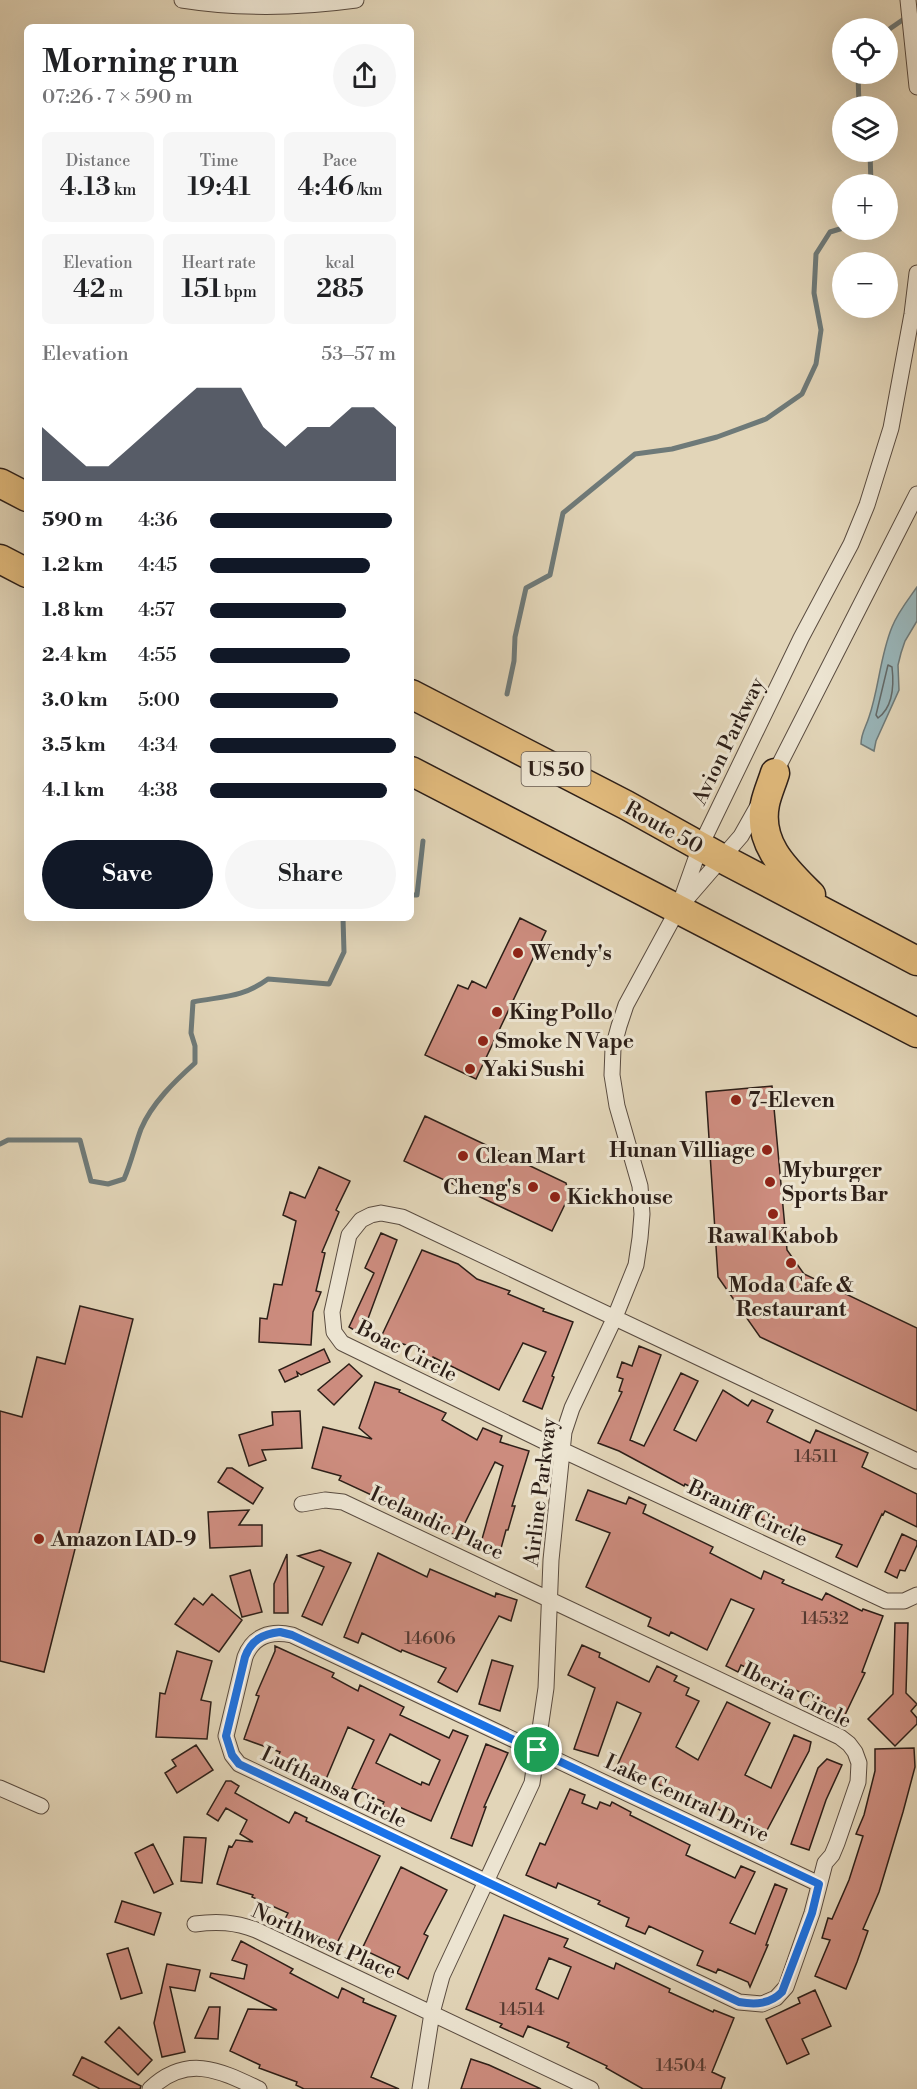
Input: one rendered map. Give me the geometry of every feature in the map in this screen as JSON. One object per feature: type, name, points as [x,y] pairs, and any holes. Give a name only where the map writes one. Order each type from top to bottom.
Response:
[{"type":"highway","points":[[0,483],[24,495]]},
{"type":"highway","points":[[0,559],[24,571]]},
{"type":"highway","name":"Route 50","points":[[414,696],[626,805],[711,853],[917,961]]},
{"type":"highway","points":[[414,773],[917,1033]]},
{"type":"highway","points":[[776,773],[765,805],[764,825],[774,856],[782,867],[834,918]]},
{"type":"street","points":[[182,0],[216,5],[255,6],[356,0]]},
{"type":"street","points":[[908,0],[917,87]]},
{"type":"street","name":"Avion Parkway","points":[[678,909],[711,853],[801,638],[851,544],[867,505],[891,428],[912,314],[917,273]]},
{"type":"street","name":"Avion Parkway","points":[[678,909],[711,853],[741,836],[776,773],[917,494]]},
{"type":"street","name":"Airline Parkway","points":[[420,2089],[432,2013],[442,1976],[532,1783],[546,1688],[551,1560],[564,1432],[572,1408],[615,1317],[636,1265],[640,1238],[642,1214],[640,1186],[617,1106],[612,1075],[613,1048],[626,1005],[678,909]]},
{"type":"street","name":"Boac Circle","points":[[562,1450],[342,1343],[334,1332],[332,1312],[349,1235],[362,1220],[371,1215],[381,1213],[402,1217],[615,1317]]},
{"type":"street","points":[[615,1317],[917,1461]]},
{"type":"street","name":"Braniff Circle","points":[[562,1450],[886,1601],[904,1601],[917,1595]]},
{"type":"street","name":"Icelandic Place","points":[[302,1504],[325,1500],[343,1502],[550,1599]]},
{"type":"street","name":"Iberia Circle","points":[[486,1883],[739,2002],[762,2004],[776,1998],[786,1987],[812,1913],[825,1863],[832,1856],[858,1782],[859,1763],[855,1752],[840,1737],[550,1599]]},
{"type":"street","name":"Lufthansa Circle","points":[[486,1883],[239,1764],[232,1755],[226,1736],[248,1649],[260,1637],[269,1633],[280,1632],[292,1635],[537,1750]]},
{"type":"street","name":"Lake Central Drive","points":[[537,1750],[819,1884]]},
{"type":"street","points":[[0,1788],[41,1806]]},
{"type":"street","name":"Northwest Place","points":[[195,1924],[221,1922],[240,1924],[256,1930],[591,2089]]},
{"type":"street","points":[[150,2089],[174,2073],[192,2069],[211,2069],[259,2089]]},
{"type":"water","points":[[917,587],[917,621],[901,653],[898,665],[899,690],[876,741],[874,751],[861,744],[885,649],[900,611]]},
{"type":"building","points":[[520,918],[546,931],[476,1079],[425,1055],[458,985],[468,989],[472,981],[486,988]]},
{"type":"building","points":[[772,1086],[787,1250],[804,1274],[917,1328],[917,1411],[760,1337],[718,1277],[706,1092]]},
{"type":"building","points":[[425,1116],[566,1183],[569,1196],[552,1231],[404,1161]]},
{"type":"building","points":[[319,1167],[350,1181],[336,1210],[339,1212],[322,1252],[325,1253],[316,1291],[321,1292],[313,1312],[311,1345],[259,1342],[260,1318],[267,1319],[274,1284],[282,1285],[296,1221],[283,1215],[290,1192],[305,1198]]},
{"type":"building","points":[[381,1233],[397,1240],[362,1335],[349,1327],[374,1273],[365,1268]]},
{"type":"building","points":[[422,1250],[458,1264],[477,1279],[510,1291],[508,1294],[544,1309],[543,1311],[573,1322],[542,1409],[523,1401],[546,1352],[523,1343],[499,1390],[433,1357],[430,1363],[418,1357],[422,1350],[381,1337]]},
{"type":"building","name":"Amazon IAD-9","points":[[80,1306],[133,1319],[44,1672],[0,1661],[0,1411],[22,1417],[37,1357],[65,1364]]},
{"type":"building","points":[[639,1346],[661,1355],[630,1440],[644,1446],[681,1373],[698,1381],[674,1430],[696,1441],[723,1390],[748,1406],[752,1400],[773,1410],[767,1422],[810,1443],[816,1430],[868,1453],[862,1467],[917,1494],[917,1527],[885,1511],[857,1567],[836,1557],[842,1545],[791,1525],[787,1534],[766,1524],[768,1522],[727,1503],[726,1505],[685,1484],[684,1486],[619,1451],[598,1443],[622,1392],[619,1391],[623,1379],[617,1377],[622,1362],[632,1366]]},
{"type":"building","points":[[324,1349],[330,1362],[301,1375],[297,1372],[298,1376],[285,1382],[279,1370]]},
{"type":"building","points":[[349,1364],[362,1376],[334,1405],[318,1390]]},
{"type":"building","points":[[375,1382],[400,1390],[399,1392],[446,1413],[442,1420],[477,1440],[483,1428],[502,1436],[500,1442],[529,1451],[500,1552],[480,1546],[503,1466],[495,1462],[458,1537],[439,1527],[440,1523],[395,1502],[393,1505],[339,1480],[341,1476],[312,1468],[323,1427],[372,1439],[359,1428]]},
{"type":"building","points":[[300,1411],[302,1448],[262,1450],[266,1460],[249,1466],[239,1435],[273,1425],[272,1412]]},
{"type":"building","points":[[227,1468],[232,1468],[263,1488],[253,1504],[218,1482]]},
{"type":"building","points":[[588,1490],[626,1504],[629,1497],[646,1505],[643,1513],[713,1547],[710,1553],[761,1579],[764,1571],[784,1580],[782,1583],[822,1600],[826,1593],[862,1611],[863,1609],[883,1616],[862,1672],[865,1673],[844,1717],[824,1708],[826,1704],[741,1665],[738,1672],[726,1666],[754,1609],[731,1599],[707,1650],[671,1632],[669,1636],[648,1626],[651,1618],[586,1587],[610,1533],[576,1520]]},
{"type":"building","points":[[249,1510],[239,1525],[262,1525],[262,1546],[210,1548],[208,1512]]},
{"type":"building","points":[[902,1534],[917,1541],[917,1545],[905,1571],[900,1570],[897,1578],[885,1572]]},
{"type":"building","points":[[320,1550],[351,1563],[322,1625],[302,1616],[324,1567],[298,1556]]},
{"type":"building","points":[[378,1553],[427,1577],[430,1569],[495,1597],[496,1593],[517,1600],[511,1621],[499,1616],[457,1692],[438,1682],[446,1668],[402,1650],[401,1652],[362,1633],[358,1643],[344,1637]]},
{"type":"building","points":[[287,1554],[288,1613],[274,1613],[274,1584]]},
{"type":"building","points":[[250,1570],[262,1612],[242,1617],[230,1576]]},
{"type":"building","points":[[212,1594],[242,1620],[219,1652],[175,1624],[194,1598],[203,1605]]},
{"type":"building","points":[[895,1623],[908,1623],[906,1693],[917,1704],[911,1711],[917,1718],[917,1724],[895,1746],[868,1719],[893,1694]]},
{"type":"building","points":[[582,1645],[600,1653],[599,1657],[649,1682],[657,1666],[677,1676],[674,1681],[689,1688],[686,1695],[699,1701],[676,1747],[698,1760],[727,1702],[770,1723],[745,1775],[771,1788],[794,1735],[811,1742],[809,1751],[765,1834],[701,1800],[699,1805],[668,1790],[631,1767],[630,1769],[618,1764],[641,1713],[617,1702],[598,1756],[574,1749],[595,1688],[568,1675]]},
{"type":"building","points":[[275,1646],[334,1673],[332,1677],[358,1691],[360,1685],[404,1707],[400,1715],[449,1738],[453,1730],[468,1736],[431,1821],[397,1806],[394,1812],[382,1806],[384,1802],[352,1788],[374,1740],[348,1727],[324,1784],[275,1763],[280,1752],[244,1739],[259,1696],[256,1695],[275,1651]],"holes":[[[390,1734],[440,1760],[429,1785],[422,1782],[421,1785],[376,1763]]]},
{"type":"building","points":[[177,1651],[212,1661],[201,1700],[211,1702],[207,1739],[156,1737],[160,1693],[165,1694]]},
{"type":"building","points":[[492,1660],[513,1666],[500,1711],[479,1704]]},
{"type":"building","points":[[486,1744],[508,1753],[484,1807],[486,1807],[472,1846],[451,1838]]},
{"type":"building","points":[[196,1745],[213,1770],[177,1793],[165,1773],[176,1766],[172,1760]]},
{"type":"building","points":[[914,1748],[915,1767],[903,1812],[879,1892],[863,1929],[868,1931],[846,1989],[815,1976],[830,1940],[822,1938],[828,1918],[832,1919],[849,1880],[863,1836],[856,1834],[864,1815],[875,1771],[875,1749]]},
{"type":"building","points":[[827,1759],[842,1765],[826,1800],[809,1850],[791,1844],[818,1768]]},
{"type":"building","points":[[226,1781],[239,1786],[235,1793],[289,1823],[295,1812],[307,1818],[306,1821],[380,1856],[335,1947],[283,1923],[288,1913],[252,1897],[253,1895],[217,1884],[229,1846],[232,1847],[236,1840],[253,1842],[240,1834],[247,1820],[226,1808],[218,1821],[207,1814]]},
{"type":"building","points":[[570,1789],[585,1795],[582,1803],[597,1809],[600,1802],[610,1806],[612,1802],[631,1812],[630,1815],[690,1845],[686,1855],[735,1878],[741,1866],[755,1872],[730,1923],[755,1934],[775,1884],[787,1889],[766,1945],[768,1945],[750,1987],[748,1982],[718,1969],[716,1973],[697,1965],[703,1951],[649,1926],[645,1934],[626,1926],[629,1918],[598,1904],[600,1901],[558,1883],[556,1888],[526,1875],[540,1843],[545,1845]]},
{"type":"building","points":[[184,1837],[206,1838],[202,1883],[181,1881]]},
{"type":"building","points":[[153,1844],[173,1884],[154,1893],[135,1853]]},
{"type":"building","points":[[401,1867],[447,1890],[424,1934],[428,1936],[408,1979],[397,1973],[400,1967],[362,1949]]},
{"type":"building","points":[[122,1901],[161,1913],[154,1935],[115,1922]]},
{"type":"building","points":[[504,1915],[568,1939],[564,1947],[614,1969],[616,1963],[670,1989],[669,1992],[713,2012],[714,2010],[734,2018],[712,2072],[725,2078],[721,2089],[643,2089],[606,2068],[607,2066],[567,2047],[569,2043],[528,2026],[523,2037],[500,2027],[502,2024],[466,2009]],"holes":[[[549,1958],[571,1967],[558,1999],[536,1989]]]},
{"type":"building","points":[[241,1941],[293,1969],[290,1973],[338,1998],[342,1988],[364,1999],[363,2002],[396,2016],[371,2077],[399,2089],[304,2089],[296,2085],[297,2082],[259,2068],[260,2065],[230,2051],[248,2009],[277,2010],[210,1977],[211,1973],[244,1979],[247,1965],[232,1960]]},
{"type":"building","points":[[128,1948],[142,1993],[121,1999],[107,1954]]},
{"type":"building","points":[[167,1964],[200,1970],[195,1991],[170,1987],[185,2052],[162,2057],[154,2023]]},
{"type":"building","points":[[815,1990],[831,2026],[802,2039],[809,2054],[787,2064],[766,2019],[800,2003],[798,1998]]},
{"type":"building","points":[[209,2007],[220,2007],[218,2039],[195,2038]]},
{"type":"building","points":[[119,2027],[152,2060],[138,2075],[105,2042]]},
{"type":"building","points":[[82,2057],[141,2086],[140,2089],[100,2089],[73,2075]]},
{"type":"building","points":[[471,2059],[489,2065],[541,2089],[461,2089]]},
{"type":"waterway","points":[[898,23],[917,10]]},
{"type":"waterway","points":[[858,84],[859,96]]},
{"type":"waterway","points":[[870,162],[871,174]]},
{"type":"waterway","points":[[507,694],[514,661],[515,637],[526,588],[550,575],[563,513],[635,454],[672,449],[717,437],[766,419],[802,394],[816,364],[821,330],[814,293],[816,254],[832,231]]},
{"type":"waterway","points":[[414,895],[417,895],[423,841]]},
{"type":"waterway","points":[[0,1144],[8,1140],[80,1140],[91,1181],[108,1184],[124,1179],[141,1129],[151,1110],[195,1063],[195,1046],[191,1033],[193,1002],[241,993],[268,979],[329,984],[344,952],[343,921]]},
{"type":"place","name":"Wendy's","points":[[518,953]]},
{"type":"place","name":"King Pollo","points":[[497,1012]]},
{"type":"place","name":"Smoke N Vape","points":[[483,1041]]},
{"type":"place","name":"Yaki Sushi","points":[[470,1069]]},
{"type":"place","name":"7-Eleven","points":[[736,1100]]},
{"type":"place","name":"Hunan Villiage","points":[[767,1150]]},
{"type":"place","name":"Clean Mart","points":[[463,1156]]},
{"type":"place","name":"Myburger Sports Bar","points":[[770,1182]]},
{"type":"place","name":"Cheng's","points":[[533,1187]]},
{"type":"place","name":"Kickhouse","points":[[555,1197]]},
{"type":"place","name":"Rawal Kabob","points":[[773,1214]]},
{"type":"place","name":"Moda Cafe & Restaurant","points":[[791,1263]]},
{"type":"place","name":"Amazon IAD-9","points":[[39,1539]]},
{"type":"route","points":[[280,1632],[292,1635],[537,1750],[819,1884],[812,1913],[786,1987],[776,1998],[762,2004],[739,2002],[486,1883],[244,1767],[232,1755],[226,1736],[248,1649],[260,1637],[280,1632]]}]
